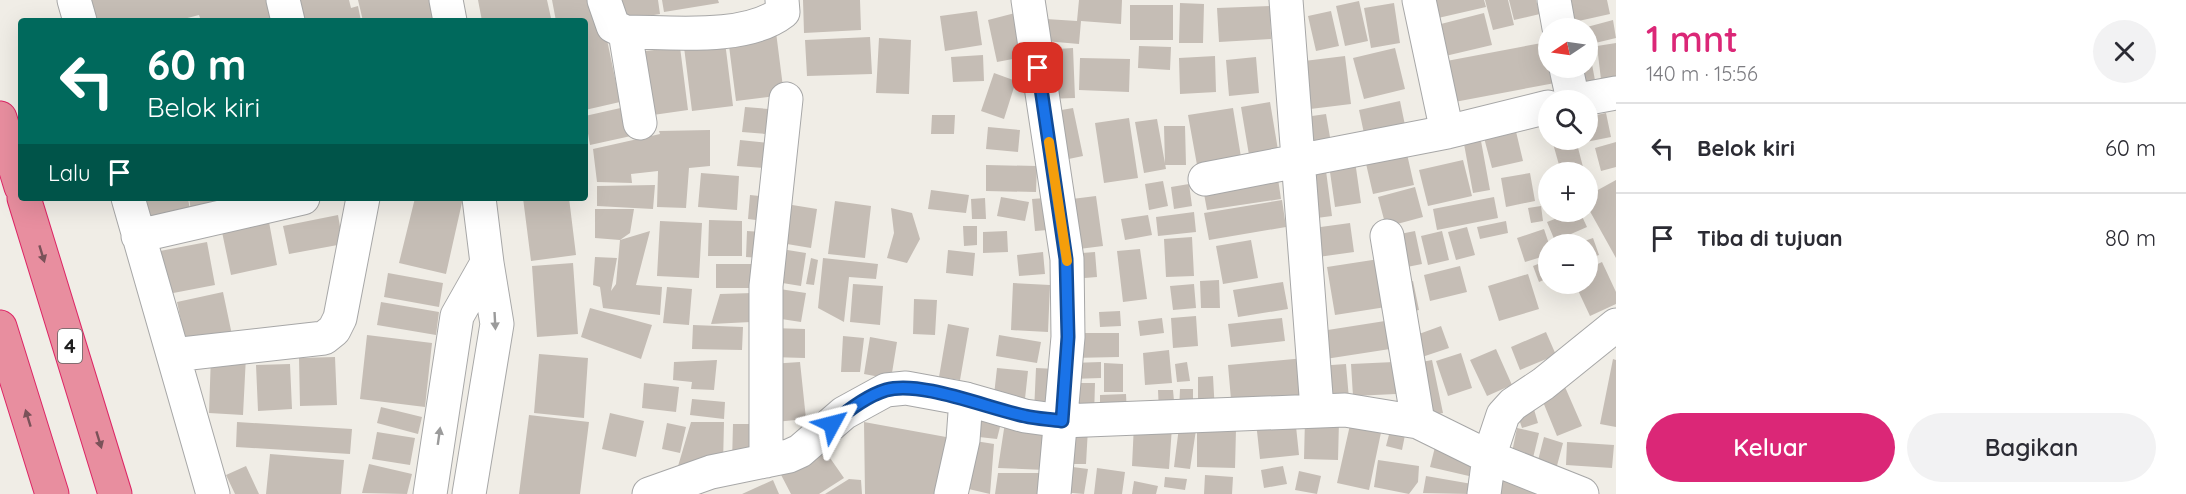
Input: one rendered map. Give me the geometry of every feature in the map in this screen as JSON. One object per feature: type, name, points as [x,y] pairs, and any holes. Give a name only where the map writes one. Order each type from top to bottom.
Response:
[{"type":"highway","points":[[0,118],[18,177]]},
{"type":"highway","name":"4","points":[[25,201],[115,494]]},
{"type":"highway","points":[[0,327],[52,494]]},
{"type":"street","points":[[74,0],[79,18]]},
{"type":"street","points":[[283,0],[287,18]]},
{"type":"street","points":[[446,0],[449,18]]},
{"type":"street","points":[[604,0],[613,26],[625,32],[728,32],[774,19],[783,12],[782,0]]},
{"type":"street","points":[[1028,0],[1066,259],[1068,337],[1054,494]]},
{"type":"street","points":[[1285,0],[1317,410]]},
{"type":"street","points":[[1419,0],[1447,132]]},
{"type":"street","points":[[1554,0],[1557,18]]},
{"type":"street","points":[[625,32],[640,123]]},
{"type":"street","points":[[1598,96],[1616,93]]},
{"type":"street","points":[[766,461],[766,286],[786,99]]},
{"type":"street","points":[[1205,179],[1447,132],[1538,109]]},
{"type":"street","points":[[129,201],[213,494]]},
{"type":"street","points":[[138,236],[290,201]]},
{"type":"street","points":[[173,355],[324,338],[334,330],[340,318],[362,201]]},
{"type":"street","points":[[469,494],[497,324],[479,201]]},
{"type":"street","points":[[1387,236],[1418,422]]},
{"type":"street","points":[[430,494],[457,316],[487,263]]},
{"type":"street","points":[[1484,494],[1489,457],[1503,415],[1513,404],[1543,384],[1616,325]]},
{"type":"street","points":[[650,494],[711,483],[766,461],[800,451],[844,413],[886,390],[906,388],[966,399],[1025,416],[1062,421],[1345,410],[1418,422],[1489,457],[1582,494]]},
{"type":"street","points":[[951,494],[963,440],[966,399]]},
{"type":"building","points":[[78,0],[268,0],[272,18],[200,18],[199,15],[188,18],[83,18]]},
{"type":"building","points":[[292,0],[349,0],[351,8],[358,6],[360,18],[301,18]]},
{"type":"building","points":[[358,0],[429,0],[433,18],[362,18]]},
{"type":"building","points":[[478,0],[547,0],[551,18],[481,18]]},
{"type":"building","points":[[552,0],[594,0],[601,11],[620,102],[588,109],[588,18],[555,18]]},
{"type":"building","points":[[613,0],[658,0],[660,14],[617,21]]},
{"type":"building","points":[[662,0],[718,0],[719,3],[664,12]]},
{"type":"building","points":[[803,0],[860,0],[861,30],[804,33]]},
{"type":"building","points":[[1079,0],[1122,0],[1121,24],[1081,21],[1079,44],[1045,41],[1046,19],[1077,21]]},
{"type":"building","points":[[1421,0],[1484,0],[1486,7],[1425,21]]},
{"type":"building","points":[[1485,0],[1508,0],[1514,25],[1493,30]]},
{"type":"building","points":[[1509,0],[1536,0],[1540,14],[1514,20]]},
{"type":"building","points":[[1563,0],[1607,0],[1610,14],[1592,18],[1564,18]]},
{"type":"building","points":[[1359,1],[1368,41],[1345,46],[1336,6]]},
{"type":"building","points":[[1180,3],[1204,4],[1203,43],[1179,43]]},
{"type":"building","points":[[1394,3],[1400,43],[1371,48],[1364,8]]},
{"type":"building","points":[[1130,5],[1173,5],[1173,40],[1130,40]]},
{"type":"building","points":[[1270,6],[1271,39],[1219,42],[1217,8]]},
{"type":"building","points":[[977,11],[982,45],[945,51],[940,16]]},
{"type":"building","points":[[1331,11],[1339,46],[1316,51],[1308,16]]},
{"type":"building","points":[[1019,12],[1029,56],[997,62],[988,20]]},
{"type":"building","points":[[1484,13],[1492,45],[1441,57],[1433,26]]},
{"type":"building","points":[[1613,20],[1616,38],[1598,42],[1598,24]]},
{"type":"building","points":[[776,32],[784,95],[736,101],[728,38]]},
{"type":"building","points":[[870,37],[872,74],[807,76],[805,40]]},
{"type":"building","points":[[879,38],[911,40],[909,94],[876,93]]},
{"type":"building","points":[[725,42],[733,106],[692,111],[684,47]]},
{"type":"building","points":[[1616,43],[1616,86],[1602,88],[1598,46]]},
{"type":"building","points":[[1538,44],[1538,78],[1554,78],[1555,83],[1444,104],[1436,63]]},
{"type":"building","points":[[1139,46],[1171,47],[1170,70],[1138,68]]},
{"type":"building","points":[[680,47],[688,110],[646,116],[637,52]]},
{"type":"building","points":[[1073,48],[1075,98],[1045,99],[1042,50]]},
{"type":"building","points":[[1395,48],[1405,89],[1364,99],[1353,58]]},
{"type":"building","points":[[983,55],[984,81],[953,82],[951,57]]},
{"type":"building","points":[[1215,56],[1216,92],[1180,94],[1179,58]]},
{"type":"building","points":[[1345,56],[1351,104],[1302,110],[1296,62]]},
{"type":"building","points":[[1256,57],[1259,93],[1229,96],[1226,60]]},
{"type":"building","points":[[1080,58],[1130,59],[1129,92],[1079,90]]},
{"type":"building","points":[[1017,64],[1032,65],[1032,80],[1018,80]]},
{"type":"building","points":[[994,73],[1016,81],[1004,119],[981,111]]},
{"type":"building","points":[[1573,78],[1595,78],[1597,90],[1575,90]]},
{"type":"building","points":[[1400,101],[1406,130],[1365,138],[1359,110]]},
{"type":"building","points":[[1270,102],[1278,150],[1249,155],[1241,107]]},
{"type":"building","points":[[625,107],[631,136],[590,145],[588,115]]},
{"type":"building","points":[[745,107],[781,110],[778,135],[742,132]]},
{"type":"building","points":[[1073,108],[1083,156],[1059,161],[1050,112]]},
{"type":"building","points":[[1233,108],[1241,157],[1197,165],[1188,115]]},
{"type":"building","points":[[1606,113],[1611,137],[1598,140],[1598,115]]},
{"type":"building","points":[[1326,114],[1331,143],[1303,147],[1298,118]]},
{"type":"building","points":[[932,115],[955,115],[954,134],[931,134]]},
{"type":"building","points":[[1129,118],[1138,178],[1104,183],[1095,123]]},
{"type":"building","points":[[1157,119],[1166,169],[1144,173],[1135,122]]},
{"type":"building","points":[[1514,123],[1523,161],[1492,168],[1482,130]]},
{"type":"building","points":[[1164,126],[1185,126],[1186,165],[1165,165]]},
{"type":"building","points":[[988,127],[1020,130],[1018,152],[986,149]]},
{"type":"building","points":[[710,130],[710,166],[689,168],[686,208],[657,207],[658,171],[631,174],[632,183],[597,182],[593,149],[660,134],[659,131]]},
{"type":"building","points":[[740,140],[778,144],[776,169],[737,166]]},
{"type":"building","points":[[1481,141],[1490,190],[1473,193],[1464,144]]},
{"type":"building","points":[[1616,142],[1616,167],[1601,171],[1596,150],[1598,150],[1598,147]]},
{"type":"building","points":[[1405,145],[1414,185],[1373,194],[1364,155]]},
{"type":"building","points":[[1555,150],[1579,150],[1582,162],[1558,162]]},
{"type":"building","points":[[1463,160],[1472,196],[1428,206],[1419,170]]},
{"type":"building","points":[[1355,161],[1361,203],[1335,207],[1329,165]]},
{"type":"building","points":[[986,165],[1037,166],[1036,192],[986,191]]},
{"type":"building","points":[[1326,171],[1332,216],[1309,219],[1303,174]]},
{"type":"building","points":[[1277,172],[1281,199],[1207,210],[1202,183]]},
{"type":"building","points":[[701,173],[739,176],[737,210],[698,207]]},
{"type":"building","points":[[1530,173],[1535,201],[1506,207],[1501,178]]},
{"type":"building","points":[[1616,180],[1616,258],[1596,222],[1598,222],[1598,190]]},
{"type":"building","points":[[1163,181],[1168,206],[1149,210],[1145,184]]},
{"type":"building","points":[[1189,184],[1192,206],[1174,209],[1171,187]]},
{"type":"building","points":[[655,185],[653,209],[597,206],[597,186]]},
{"type":"building","points":[[1415,187],[1423,217],[1386,227],[1378,197]]},
{"type":"building","points":[[931,190],[969,195],[966,213],[928,209]]},
{"type":"building","points":[[750,195],[768,197],[765,221],[748,219]]},
{"type":"building","points":[[1096,196],[1103,246],[1071,250],[1064,200]]},
{"type":"building","points":[[1001,197],[1029,202],[1025,221],[997,216]]},
{"type":"building","points":[[1494,197],[1498,218],[1437,230],[1433,209]]},
{"type":"building","points":[[985,198],[986,219],[972,219],[971,199]]},
{"type":"building","points":[[1045,198],[1048,230],[1035,231],[1032,199]]},
{"type":"building","points":[[1282,200],[1286,227],[1209,240],[1204,213]]},
{"type":"building","points":[[140,201],[188,201],[190,210],[144,219]]},
{"type":"building","points":[[189,201],[223,201],[191,211]]},
{"type":"building","points":[[414,201],[462,201],[446,274],[399,263]]},
{"type":"building","points":[[523,201],[569,201],[576,255],[531,261]]},
{"type":"building","points":[[835,201],[871,206],[865,258],[828,254]]},
{"type":"building","points":[[786,204],[817,209],[811,248],[781,243]]},
{"type":"building","points":[[1538,206],[1538,222],[1531,223],[1528,208]]},
{"type":"building","points":[[891,208],[912,213],[920,239],[907,263],[887,258],[894,233]]},
{"type":"building","points":[[595,209],[634,209],[630,233],[620,240],[595,238]]},
{"type":"building","points":[[1194,212],[1196,232],[1158,236],[1156,217]]},
{"type":"building","points":[[338,215],[343,244],[289,254],[283,226]]},
{"type":"building","points":[[1148,215],[1152,235],[1125,240],[1121,219]]},
{"type":"building","points":[[709,220],[742,221],[742,256],[708,256]]},
{"type":"building","points":[[660,221],[702,223],[699,278],[657,276]]},
{"type":"building","points":[[1506,221],[1508,233],[1480,239],[1477,227]]},
{"type":"building","points":[[269,222],[277,265],[231,275],[222,232]]},
{"type":"building","points":[[1547,222],[1585,222],[1587,227],[1571,234],[1552,234]]},
{"type":"building","points":[[1350,223],[1354,252],[1311,258],[1306,229]]},
{"type":"building","points":[[963,226],[977,226],[977,245],[964,246]]},
{"type":"building","points":[[1467,227],[1475,255],[1456,260],[1448,232]]},
{"type":"building","points":[[1544,229],[1546,234],[1538,234],[1538,258],[1525,262],[1517,238]]},
{"type":"building","points":[[650,231],[636,285],[662,287],[660,315],[603,308],[600,287],[593,285],[595,257],[617,258],[611,291],[616,284],[620,240]]},
{"type":"building","points":[[747,231],[762,232],[761,258],[746,257]]},
{"type":"building","points":[[1007,231],[1008,252],[983,253],[983,232]]},
{"type":"building","points":[[1415,231],[1422,264],[1402,268],[1395,235]]},
{"type":"building","points":[[1442,231],[1449,260],[1428,265],[1421,236]]},
{"type":"building","points":[[1192,237],[1194,276],[1166,277],[1164,239]]},
{"type":"building","points":[[1251,240],[1258,278],[1223,284],[1216,246]]},
{"type":"building","points":[[207,242],[215,285],[168,294],[160,251]]},
{"type":"building","points":[[775,248],[806,253],[801,286],[770,281]]},
{"type":"building","points":[[1140,249],[1147,299],[1123,302],[1117,251]]},
{"type":"building","points":[[948,250],[975,253],[973,276],[946,273]]},
{"type":"building","points":[[1043,252],[1045,274],[1019,276],[1017,255]]},
{"type":"building","points":[[1095,252],[1097,277],[1072,279],[1069,254]]},
{"type":"building","points":[[811,258],[818,260],[814,285],[806,284]]},
{"type":"building","points":[[823,258],[878,264],[876,279],[849,277],[844,322],[818,308]]},
{"type":"building","points":[[1379,259],[1386,307],[1335,315],[1327,267]]},
{"type":"building","points":[[1602,262],[1616,292],[1616,304],[1590,316],[1580,294],[1598,294],[1598,264]]},
{"type":"building","points":[[573,263],[578,334],[537,337],[532,266]]},
{"type":"building","points":[[716,264],[760,264],[761,288],[716,288]]},
{"type":"building","points":[[1538,264],[1538,279],[1533,266]]},
{"type":"building","points":[[1460,266],[1467,292],[1430,301],[1424,275]]},
{"type":"building","points":[[388,273],[443,283],[439,307],[384,297]]},
{"type":"building","points":[[1528,274],[1539,309],[1499,321],[1488,286]]},
{"type":"building","points":[[1219,280],[1220,308],[1201,308],[1200,281]]},
{"type":"building","points":[[1413,281],[1419,310],[1404,313],[1398,284]]},
{"type":"building","points":[[1283,282],[1288,309],[1238,317],[1233,290]]},
{"type":"building","points":[[1013,283],[1050,285],[1048,332],[1011,330]]},
{"type":"building","points":[[853,284],[883,286],[880,325],[850,322]]},
{"type":"building","points":[[1194,284],[1196,308],[1173,310],[1170,286]]},
{"type":"building","points":[[667,287],[692,289],[689,325],[663,323]]},
{"type":"building","points":[[773,288],[806,293],[801,322],[768,317]]},
{"type":"building","points":[[223,292],[232,335],[186,345],[177,302]]},
{"type":"building","points":[[753,293],[751,322],[711,324],[720,294]]},
{"type":"building","points":[[914,299],[937,300],[935,335],[913,334]]},
{"type":"building","points":[[381,302],[439,312],[436,335],[377,325]]},
{"type":"building","points":[[590,308],[652,325],[641,359],[581,337]]},
{"type":"building","points":[[1120,311],[1121,326],[1100,327],[1099,312]]},
{"type":"building","points":[[1196,316],[1198,346],[1173,348],[1171,318]]},
{"type":"building","points":[[1162,318],[1164,333],[1140,336],[1138,321]]},
{"type":"building","points":[[1282,318],[1285,341],[1231,347],[1228,324]]},
{"type":"building","points":[[1385,321],[1390,349],[1319,360],[1315,332]]},
{"type":"building","points":[[948,324],[969,328],[960,380],[939,377]]},
{"type":"building","points":[[693,325],[743,327],[742,350],[692,349]]},
{"type":"building","points":[[1441,326],[1449,348],[1416,359],[1408,338]]},
{"type":"building","points":[[771,328],[805,329],[805,358],[771,357]]},
{"type":"building","points":[[1546,332],[1556,355],[1520,370],[1511,347]]},
{"type":"building","points":[[1071,333],[1119,333],[1119,357],[1071,358]]},
{"type":"building","points":[[367,335],[432,343],[425,407],[360,399]]},
{"type":"building","points":[[999,335],[1041,342],[1037,363],[996,356]]},
{"type":"building","points":[[843,336],[864,338],[860,372],[841,372]]},
{"type":"building","points":[[870,337],[897,342],[891,379],[864,374]]},
{"type":"building","points":[[1496,349],[1512,385],[1487,396],[1470,360]]},
{"type":"building","points":[[1169,350],[1172,383],[1145,385],[1143,353]]},
{"type":"building","points":[[1461,353],[1472,388],[1448,396],[1436,361]]},
{"type":"building","points":[[539,354],[588,358],[584,418],[534,413]]},
{"type":"building","points":[[211,355],[246,356],[243,415],[209,413]]},
{"type":"building","points":[[335,357],[337,405],[300,406],[299,358]]},
{"type":"building","points":[[1305,358],[1309,405],[1232,411],[1228,365]]},
{"type":"building","points":[[1613,359],[1616,360],[1616,427],[1600,424]]},
{"type":"building","points":[[717,360],[714,390],[691,389],[692,382],[673,380],[674,362]]},
{"type":"building","points":[[1432,360],[1443,413],[1422,417],[1411,364]]},
{"type":"building","points":[[800,362],[806,419],[775,422],[770,364]]},
{"type":"building","points":[[1101,362],[1101,378],[1071,379],[1071,363]]},
{"type":"building","points":[[1187,362],[1190,381],[1177,382],[1175,364]]},
{"type":"building","points":[[1394,362],[1396,394],[1353,396],[1351,364]]},
{"type":"building","points":[[1104,363],[1123,364],[1123,392],[1104,392]]},
{"type":"building","points":[[290,364],[292,409],[258,411],[256,365]]},
{"type":"building","points":[[1346,364],[1349,399],[1320,401],[1317,366]]},
{"type":"building","points":[[997,368],[1028,371],[1024,408],[993,404]]},
{"type":"building","points":[[1036,368],[1056,369],[1053,413],[1034,412]]},
{"type":"building","points":[[1213,376],[1215,413],[1198,413],[1198,377]]},
{"type":"building","points":[[644,383],[679,387],[676,412],[642,408]]},
{"type":"building","points":[[1067,383],[1095,383],[1094,417],[1067,417]]},
{"type":"building","points":[[1565,387],[1582,426],[1557,436],[1541,397]]},
{"type":"building","points":[[1180,389],[1193,389],[1193,412],[1179,411]]},
{"type":"building","points":[[1158,390],[1173,390],[1175,412],[1159,413]]},
{"type":"building","points":[[1126,394],[1127,414],[1100,414],[1100,395]]},
{"type":"building","points":[[692,399],[725,402],[724,419],[690,415]]},
{"type":"building","points":[[1531,399],[1538,423],[1522,428],[1514,404]]},
{"type":"building","points":[[974,406],[1003,415],[997,439],[970,436]]},
{"type":"building","points":[[381,407],[422,417],[418,434],[377,423]]},
{"type":"building","points":[[610,413],[644,421],[636,457],[602,449]]},
{"type":"building","points":[[529,415],[589,422],[580,494],[519,494]]},
{"type":"building","points":[[1006,416],[1052,428],[1046,470],[998,468]]},
{"type":"building","points":[[1352,416],[1383,423],[1369,490],[1337,483]]},
{"type":"building","points":[[1295,417],[1299,455],[1260,459],[1256,422]]},
{"type":"building","points":[[1305,419],[1339,421],[1338,460],[1304,459]]},
{"type":"building","points":[[237,422],[352,429],[350,454],[236,447]]},
{"type":"building","points":[[691,422],[724,422],[723,464],[676,473]]},
{"type":"building","points":[[864,422],[957,439],[945,494],[865,494]]},
{"type":"building","points":[[667,423],[686,427],[680,453],[662,449]]},
{"type":"building","points":[[733,424],[763,424],[761,455],[732,463]]},
{"type":"building","points":[[1134,424],[1172,427],[1169,469],[1132,466]]},
{"type":"building","points":[[1066,427],[1088,428],[1086,464],[1063,464]]},
{"type":"building","points":[[1179,427],[1196,430],[1190,469],[1174,467]]},
{"type":"building","points":[[1391,427],[1406,430],[1402,450],[1386,446]]},
{"type":"building","points":[[1197,428],[1236,429],[1235,468],[1197,467]]},
{"type":"building","points":[[1517,428],[1539,433],[1532,462],[1511,457]]},
{"type":"building","points":[[377,432],[415,438],[410,465],[372,459]]},
{"type":"building","points":[[1544,437],[1563,443],[1554,477],[1535,472]]},
{"type":"building","points":[[969,440],[994,444],[990,494],[960,487]]},
{"type":"building","points":[[1567,442],[1614,445],[1612,468],[1566,465]]},
{"type":"building","points":[[1436,443],[1474,452],[1469,476],[1430,467]]},
{"type":"building","points":[[821,445],[844,478],[819,494],[791,494],[778,469]]},
{"type":"building","points":[[270,454],[344,460],[341,494],[266,494]]},
{"type":"building","points":[[1378,460],[1419,466],[1418,482],[1409,494],[1374,487]]},
{"type":"building","points":[[369,464],[412,474],[407,494],[362,493]]},
{"type":"building","points":[[246,466],[259,494],[235,494],[226,475]]},
{"type":"building","points":[[1065,466],[1088,469],[1084,494],[1061,492]]},
{"type":"building","points":[[1283,466],[1287,484],[1264,488],[1261,470]]},
{"type":"building","points":[[1097,468],[1125,472],[1122,494],[1094,494]]},
{"type":"building","points":[[1507,469],[1540,494],[1499,494]]},
{"type":"building","points":[[1299,471],[1321,476],[1317,494],[1295,490]]},
{"type":"building","points":[[998,473],[1049,473],[1045,494],[995,494]]},
{"type":"building","points":[[1205,475],[1233,477],[1232,494],[1204,494]]},
{"type":"building","points":[[1426,476],[1472,484],[1470,494],[1423,493]]},
{"type":"building","points":[[1165,477],[1187,479],[1185,490],[1164,487]]},
{"type":"building","points":[[849,479],[861,480],[862,494],[825,494]]},
{"type":"building","points":[[773,480],[779,494],[742,494]]},
{"type":"building","points":[[1134,481],[1158,486],[1156,494],[1132,494]]},
{"type":"slow traffic","points":[[1049,142],[1067,261]]},
{"type":"route","points":[[832,424],[844,413],[886,390],[906,388],[966,399],[1025,416],[1062,421],[1068,337],[1066,259],[1038,68]]}]
